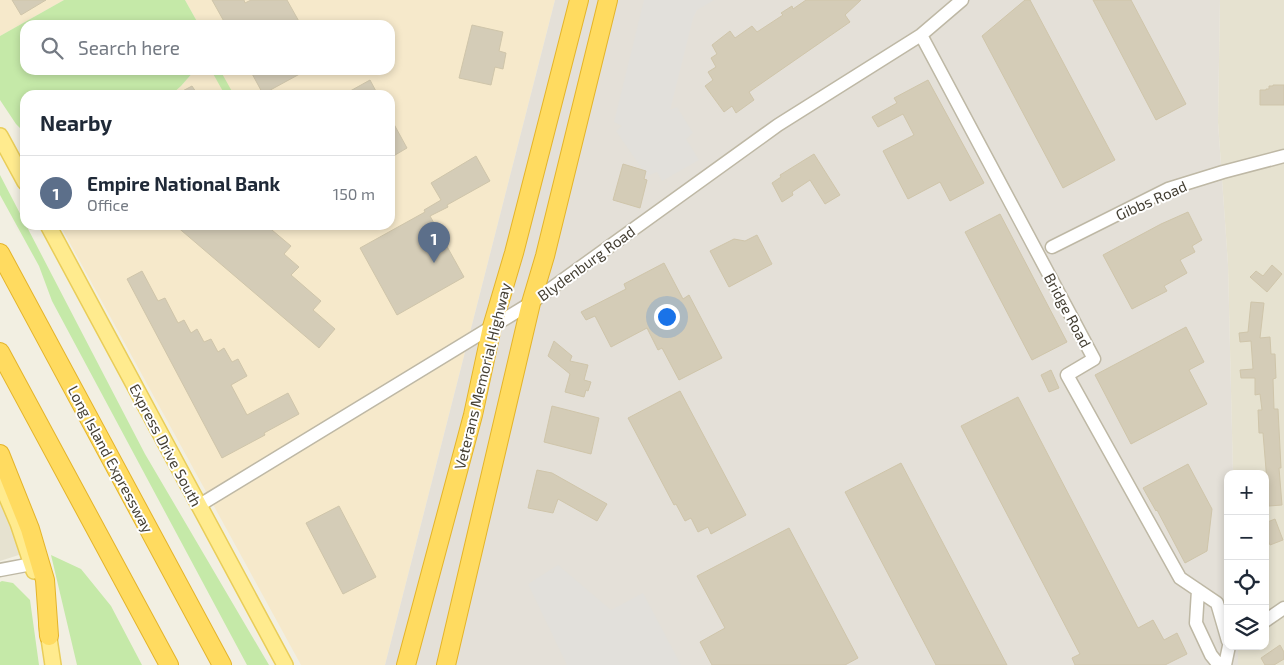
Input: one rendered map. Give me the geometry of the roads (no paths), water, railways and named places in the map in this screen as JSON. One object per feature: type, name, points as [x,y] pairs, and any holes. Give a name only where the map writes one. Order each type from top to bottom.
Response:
[{"type":"highway","name":"Veterans Memorial Highway","points":[[406,665],[473,415],[492,327],[514,253],[579,0]]},
{"type":"highway","name":"Veterans Memorial Highway","points":[[446,665],[531,303],[545,256],[608,0]]},
{"type":"highway","name":"Long Island Expressway","points":[[0,253],[222,665]]},
{"type":"highway","points":[[0,352],[169,665]]},
{"type":"highway","points":[[0,454],[27,522],[45,580],[49,636]]},
{"type":"main road","points":[[0,136],[20,173]]},
{"type":"main road","name":"Express Drive South","points":[[51,230],[285,665]]},
{"type":"main road","points":[[0,481],[18,523],[32,564],[49,636],[53,665]]},
{"type":"street","name":"Blydenburg Road","points":[[198,506],[531,303],[778,125],[921,35],[962,0]]},
{"type":"street","name":"Bridge Road","points":[[921,35],[1094,359],[1066,374],[1180,578],[1217,604],[1224,628]]},
{"type":"street","name":"Gibbs Road","points":[[1052,247],[1168,189],[1284,156]]},
{"type":"street","points":[[0,570],[32,564]]},
{"type":"street","points":[[1198,590],[1196,623],[1211,655],[1220,665]]},
{"type":"street","points":[[1269,617],[1284,608]]},
{"type":"street","points":[[1225,665],[1230,650]]},
{"type":"place","name":"Empire National Bank","points":[[434,263]]}]
